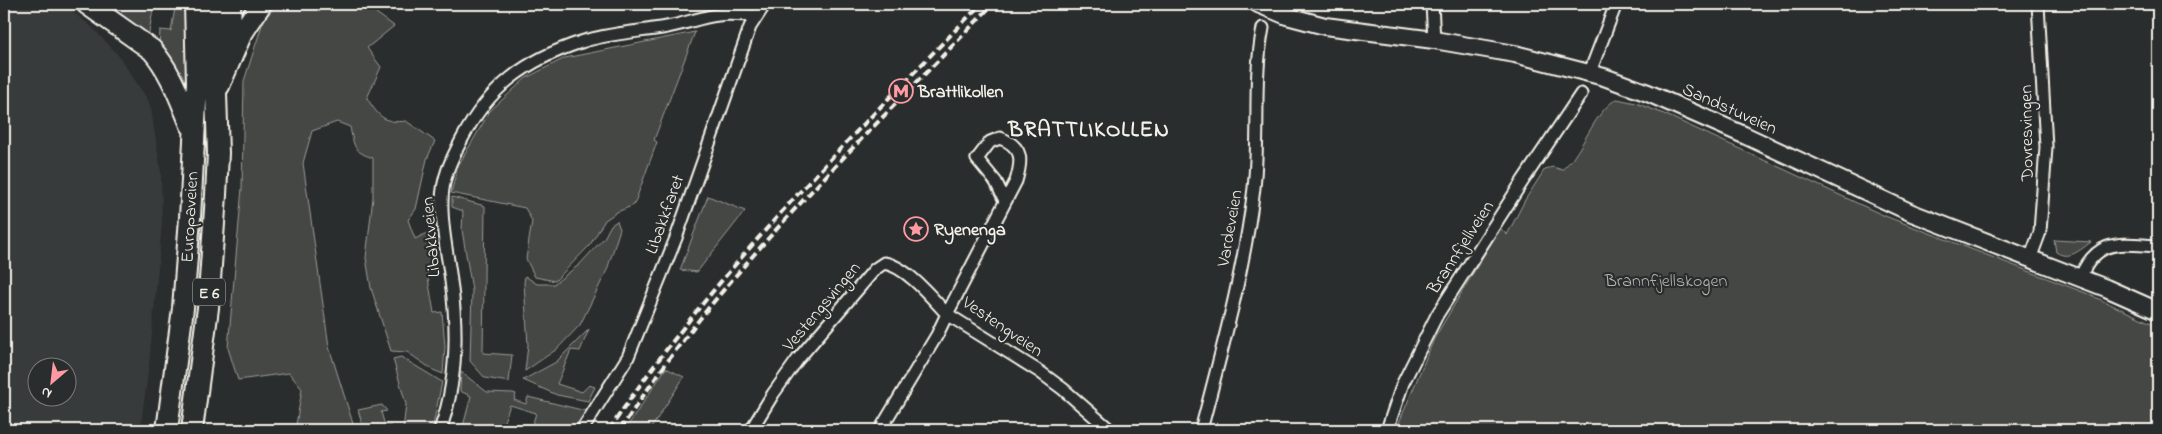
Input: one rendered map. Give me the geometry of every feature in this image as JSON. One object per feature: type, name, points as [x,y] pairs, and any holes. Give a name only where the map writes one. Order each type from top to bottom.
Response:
[{"type":"highway","name":"E 6","points":[[86,4],[152,50],[172,81],[193,130]]},
{"type":"highway","name":"Europaveien","points":[[167,430],[183,308],[190,218],[197,76],[195,4]]},
{"type":"highway","name":"Europaveien","points":[[192,430],[208,308],[216,204],[218,153],[213,4]]},
{"type":"highway","name":"E 6","points":[[230,4],[232,53]]},
{"type":"highway","name":"E 6","points":[[216,95],[232,53],[248,22],[261,4]]},
{"type":"street","name":"Libakkfaret","points":[[582,430],[628,358],[676,238],[750,27],[765,4]]},
{"type":"street","name":"Sandstuveien","points":[[1258,4],[1287,16],[1325,26],[1434,40],[1515,54],[1590,72],[1648,93],[1744,135],[1894,206],[2080,278],[2158,311]]},
{"type":"street","points":[[1432,4],[1434,40]]},
{"type":"street","points":[[1590,72],[1616,4]]},
{"type":"street","name":"Dovresvingen","points":[[2030,259],[2040,232],[2046,147],[2038,4]]},
{"type":"street","name":"Libakkveien","points":[[440,430],[448,409],[451,390],[455,334],[452,284],[442,203],[444,179],[448,166],[469,125],[488,98],[504,82],[528,65],[582,42],[669,26],[719,14],[756,16]]},
{"type":"street","name":"Vardeveien","points":[[1201,430],[1234,295],[1253,196],[1256,170],[1256,88],[1259,49],[1263,28]]},
{"type":"street","name":"Brannfjellveien","points":[[1387,430],[1403,383],[1437,315],[1581,94]]},
{"type":"street","name":"Vestengveien","points":[[1005,201],[996,182],[977,159],[990,142],[1000,138],[1008,141],[1015,147],[1022,163],[1016,181],[947,314],[1040,372],[1110,430]]},
{"type":"street","points":[[2080,278],[2091,258],[2107,246],[2122,244],[2158,246]]},
{"type":"street","name":"Vestengsvingen","points":[[751,430],[773,394],[798,359],[880,264],[890,264],[909,276],[947,314]]},
{"type":"street","points":[[880,430],[937,335],[947,314]]},
{"type":"shaded area","points":[[4,4],[63,4],[92,27],[118,55],[148,100],[151,109],[161,172],[162,224],[149,366],[140,430],[4,430]]},
{"type":"green space","points":[[97,4],[154,4],[148,38]]},
{"type":"green space","points":[[166,4],[185,4],[187,91],[159,47],[160,30],[171,31],[175,8],[165,6]]},
{"type":"green space","points":[[278,4],[364,4],[394,26],[367,48],[381,67],[367,98],[375,110],[387,120],[406,121],[435,141],[427,159],[416,209],[408,220],[415,239],[433,230],[437,270],[427,272],[434,313],[442,312],[445,346],[443,374],[433,370],[407,352],[391,351],[371,288],[366,258],[373,197],[373,158],[358,151],[350,127],[337,122],[312,131],[303,163],[329,347],[355,430],[298,430],[296,425],[302,389],[289,373],[238,380],[228,348],[242,188],[244,81],[264,19]]},
{"type":"green space","points":[[695,32],[654,140],[657,142],[634,205],[617,212],[605,220],[590,245],[555,281],[535,277],[526,259],[532,221],[525,208],[451,193],[458,166],[490,111],[526,78],[565,58]]},
{"type":"green space","name":"Brannfjellskogen","points":[[1617,99],[1636,103],[1664,114],[1885,216],[2088,294],[2158,326],[2158,430],[1396,430],[1434,339],[1500,228],[1507,235],[1525,200],[1545,169],[1553,167],[1562,170],[1574,157],[1599,116]]},
{"type":"green space","points":[[708,196],[745,211],[697,272],[680,270]]},
{"type":"green space","points":[[452,197],[485,206],[483,353],[512,355],[509,382],[485,378],[470,361],[472,290],[462,230],[463,211],[452,207]]},
{"type":"green space","points":[[617,221],[620,229],[607,270],[580,325],[557,349],[525,371],[528,345],[525,276],[537,284],[554,284],[580,264],[604,238],[611,225]]},
{"type":"green space","points":[[2054,240],[2091,242],[2070,255],[2065,255],[2056,252]]},
{"type":"green space","points":[[589,329],[580,351],[571,350],[557,384],[582,392],[589,385],[595,387],[588,401],[557,395],[523,380],[556,362]]},
{"type":"green space","points":[[401,357],[442,382],[432,430],[403,430],[406,404],[393,359]]},
{"type":"green space","points":[[666,368],[684,377],[650,430],[625,430]]},
{"type":"green space","points":[[461,372],[487,392],[513,393],[516,394],[514,400],[526,404],[528,397],[586,411],[573,430],[531,430],[536,413],[510,405],[501,430],[462,430],[471,396],[460,391]]},
{"type":"green space","points":[[382,405],[387,411],[381,412],[385,426],[391,426],[390,430],[364,430],[358,410]]},
{"type":"railway","points":[[609,430],[650,372],[738,261],[833,156],[981,4]]},
{"type":"railway","points":[[620,430],[678,347],[749,260],[852,149],[993,4]]},
{"type":"place","name":"Brattlikollen","points":[[901,91]]},
{"type":"place","name":"Ryenenga","points":[[916,229]]},
{"type":"district","name":"BRATTLIKOLLEN","points":[[1089,128]]}]
